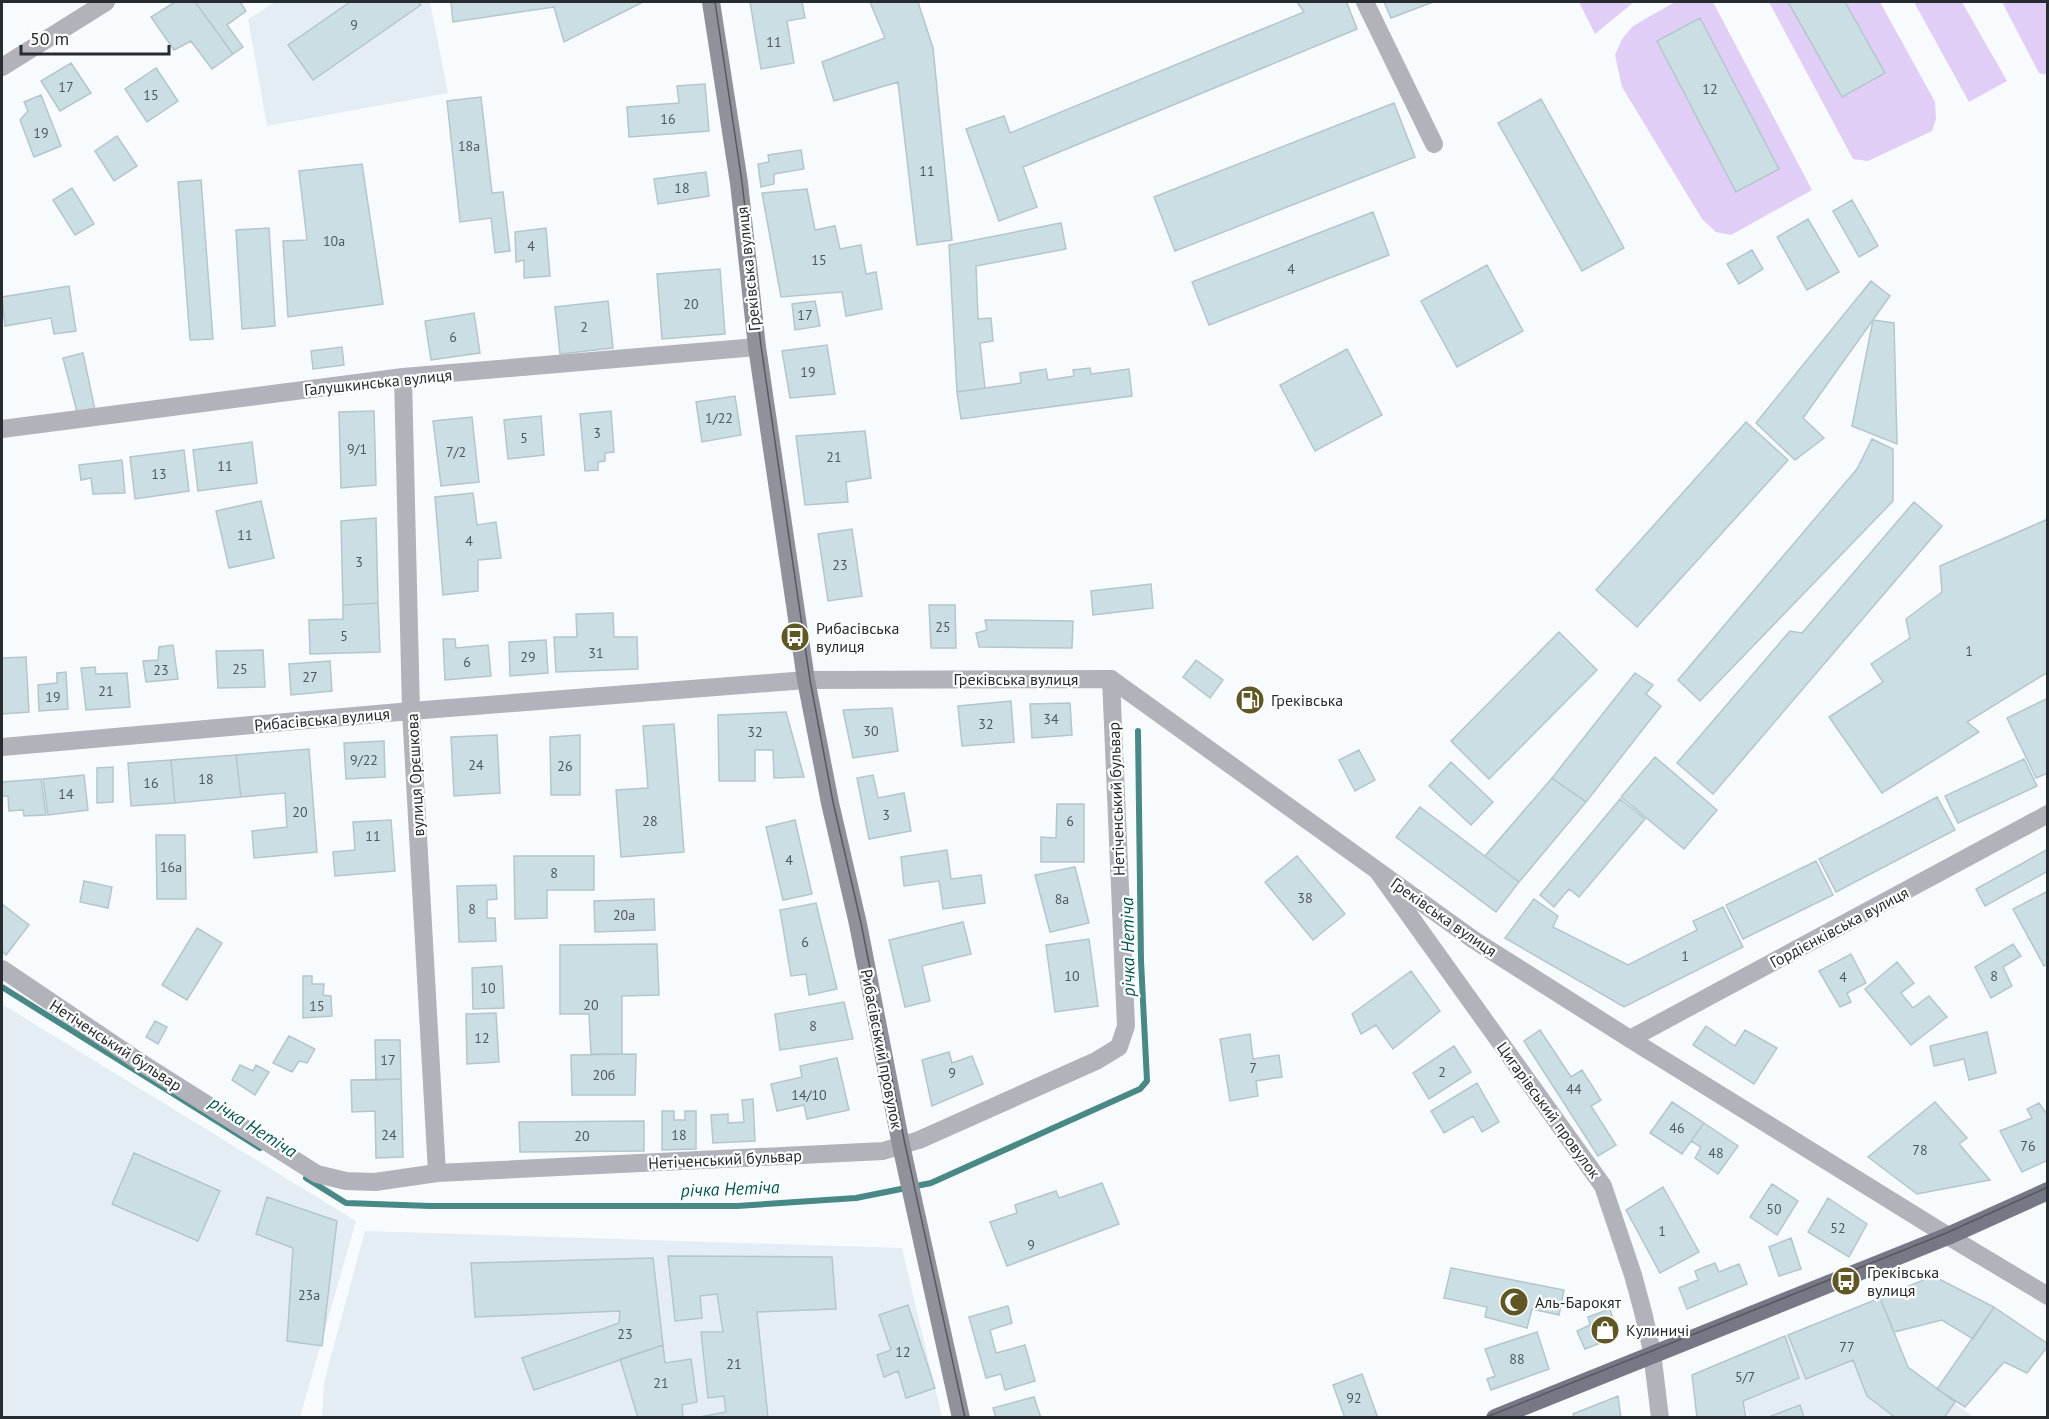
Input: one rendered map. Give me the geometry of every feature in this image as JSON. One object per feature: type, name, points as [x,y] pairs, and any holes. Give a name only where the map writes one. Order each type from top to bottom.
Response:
[{"type":"main road","name":"Греківська вулиця","points":[[711,2],[739,183],[757,346],[807,680]]},
{"type":"main road","name":"Рибасівський провулок","points":[[807,680],[830,803],[860,935],[901,1145],[961,1418]]},
{"type":"main road","points":[[1495,1418],[1948,1236],[2048,1191]]},
{"type":"street","points":[[2,67],[106,2]]},
{"type":"street","points":[[1365,2],[1434,144]]},
{"type":"street","name":"Галушкинська вулиця","points":[[2,429],[403,377],[757,346]]},
{"type":"street","name":"вулиця Орєшкова","points":[[403,377],[411,711],[437,1173]]},
{"type":"street","name":"Греківська вулиця","points":[[786,681],[1112,679],[1474,940],[1630,1039],[2048,1296]]},
{"type":"street","name":"Нетіченський бульвар","points":[[2,969],[143,1064],[317,1174],[346,1181],[375,1182],[437,1173],[883,1151],[919,1140],[1096,1061],[1119,1047],[1126,1026],[1112,679]]},
{"type":"street","name":"Рибасівська вулиця","points":[[2,747],[786,681]]},
{"type":"street","name":"Гордієнківська вулиця","points":[[1630,1039],[2048,814]]},
{"type":"street","name":"Цигарівський провулок","points":[[1376,869],[1603,1186],[1633,1275],[1653,1355],[1660,1418]]},
{"type":"shaded area","points":[[275,2],[430,2],[448,93],[267,126],[248,19]]},
{"type":"shaded area","points":[[1579,2],[1634,2],[1595,34]]},
{"type":"shaded area","points":[[1675,2],[1713,2],[1812,190],[1731,235],[1716,232],[1702,219],[1622,87],[1615,55],[1622,39],[1633,26]]},
{"type":"shaded area","points":[[1769,2],[1880,2],[1935,102],[1936,119],[1932,131],[1868,161],[1853,159]]},
{"type":"shaded area","points":[[1914,2],[1962,2],[2007,81],[1969,102]]},
{"type":"shaded area","points":[[2002,2],[2047,2],[2047,75],[2039,73]]},
{"type":"shaded area","points":[[2,1004],[356,1221],[300,1417],[2,1417]]},
{"type":"shaded area","points":[[365,1231],[902,1248],[942,1417],[322,1418],[324,1382]]},
{"type":"shaded area","points":[[1863,1305],[1908,1367],[1973,1417],[1749,1417],[1743,1401],[1799,1378],[1785,1336]]},
{"type":"building","points":[[175,2],[195,2],[233,54],[212,69],[191,41],[174,50],[151,17]]},
{"type":"building","points":[[195,2],[240,2],[246,11],[227,25],[243,47],[233,54]]},
{"type":"building","points":[[350,2],[418,2],[421,5],[313,80],[288,45]]},
{"type":"building","points":[[451,2],[643,2],[564,42],[554,7],[453,22]]},
{"type":"building","points":[[750,2],[802,2],[805,18],[787,21],[794,63],[761,69]]},
{"type":"building","points":[[870,2],[918,2],[933,48],[952,240],[917,245],[898,82],[834,101],[822,62],[885,38]]},
{"type":"building","points":[[1297,2],[1349,2],[1347,3],[1357,29],[1023,167],[1037,207],[999,221],[966,129],[1004,116],[1010,133],[1304,12]]},
{"type":"building","points":[[1384,2],[1433,2],[1391,18]]},
{"type":"building","points":[[1788,2],[1845,2],[1885,73],[1842,97]]},
{"type":"building","points":[[1700,18],[1779,169],[1736,192],[1657,41]]},
{"type":"building","points":[[71,63],[91,93],[60,111],[41,81]]},
{"type":"building","points":[[156,68],[178,101],[147,122],[125,89]]},
{"type":"building","points":[[705,84],[709,131],[629,137],[627,107],[679,103],[677,86]]},
{"type":"building","points":[[41,95],[61,146],[34,157],[20,120],[28,111],[24,102]]},
{"type":"building","points":[[481,97],[492,193],[503,192],[510,251],[495,253],[491,218],[460,222],[447,101]]},
{"type":"building","points":[[1541,99],[1624,248],[1582,271],[1498,123]]},
{"type":"building","points":[[1394,103],[1415,157],[1175,251],[1154,197]]},
{"type":"building","points":[[117,136],[137,166],[114,181],[95,151]]},
{"type":"building","points":[[801,150],[804,169],[774,174],[774,184],[761,187],[758,164],[769,162],[768,155]]},
{"type":"building","points":[[362,164],[383,304],[288,317],[283,241],[307,240],[299,171]]},
{"type":"building","points":[[706,172],[709,196],[658,204],[654,179]]},
{"type":"building","points":[[201,180],[213,339],[190,340],[178,182]]},
{"type":"building","points":[[72,188],[94,224],[75,235],[53,200]]},
{"type":"building","points":[[807,189],[815,230],[835,226],[840,249],[861,245],[866,274],[876,272],[882,309],[846,316],[842,292],[781,297],[762,193]]},
{"type":"building","points":[[1852,200],[1878,246],[1859,257],[1833,211]]},
{"type":"building","points":[[1373,212],[1389,255],[1209,325],[1192,282]]},
{"type":"building","points":[[1808,219],[1839,272],[1807,290],[1777,237]]},
{"type":"building","points":[[1061,223],[1066,249],[976,266],[978,319],[991,318],[993,341],[980,343],[985,388],[957,392],[949,245]]},
{"type":"building","points":[[269,228],[275,326],[242,329],[236,230]]},
{"type":"building","points":[[546,228],[550,276],[524,278],[524,260],[516,262],[515,232]]},
{"type":"building","points":[[1752,250],[1763,269],[1739,284],[1727,264]]},
{"type":"building","points":[[1487,265],[1523,331],[1457,367],[1421,301]]},
{"type":"building","points":[[720,269],[725,334],[662,339],[657,274]]},
{"type":"building","points":[[1871,281],[1890,296],[1803,418],[1824,438],[1795,460],[1756,423]]},
{"type":"building","points":[[69,286],[76,331],[54,334],[51,318],[5,326],[2,297]]},
{"type":"building","points":[[608,301],[613,348],[560,354],[555,307]]},
{"type":"building","points":[[815,301],[820,326],[795,330],[792,304]]},
{"type":"building","points":[[474,313],[480,353],[431,360],[425,321]]},
{"type":"building","points":[[1873,320],[1894,323],[1897,444],[1852,426]]},
{"type":"building","points":[[827,345],[835,394],[790,398],[782,351]]},
{"type":"building","points":[[342,347],[344,365],[313,369],[311,351]]},
{"type":"building","points":[[1347,349],[1382,415],[1315,451],[1280,385]]},
{"type":"building","points":[[83,353],[95,410],[77,412],[63,358]]},
{"type":"building","points":[[1090,368],[1091,374],[1129,369],[1132,396],[961,419],[957,392],[1021,383],[1020,373],[1046,369],[1048,380],[1074,376],[1073,370]]},
{"type":"building","points":[[735,396],[741,435],[702,442],[696,402]]},
{"type":"building","points":[[374,411],[376,485],[341,488],[339,412]]},
{"type":"building","points":[[611,411],[614,452],[605,453],[605,461],[598,462],[598,470],[585,471],[580,414]]},
{"type":"building","points":[[541,416],[544,455],[508,459],[504,420]]},
{"type":"building","points":[[472,417],[479,482],[441,486],[433,421]]},
{"type":"building","points":[[1746,422],[1788,460],[1637,627],[1596,590]]},
{"type":"building","points":[[865,431],[871,478],[846,482],[848,502],[805,505],[796,436]]},
{"type":"building","points":[[1872,439],[1893,449],[1893,501],[1700,701],[1678,680],[1857,469]]},
{"type":"building","points":[[252,442],[257,483],[198,491],[193,450]]},
{"type":"building","points":[[184,450],[189,491],[135,499],[130,457]]},
{"type":"building","points":[[122,460],[125,493],[93,494],[91,478],[81,480],[79,465]]},
{"type":"building","points":[[473,493],[477,525],[496,522],[501,558],[478,560],[478,591],[443,595],[435,497]]},
{"type":"building","points":[[261,501],[274,558],[229,568],[216,511]]},
{"type":"building","points":[[1914,502],[1942,526],[1713,794],[1677,763],[1790,631],[1802,633]]},
{"type":"building","points":[[376,518],[378,603],[343,605],[341,521]]},
{"type":"building","points":[[2048,519],[2048,672],[1967,722],[1979,732],[1882,793],[1829,717],[1883,682],[1871,664],[1910,638],[1906,619],[1942,592],[1940,566]]},
{"type":"building","points":[[852,529],[862,596],[828,601],[818,534]]},
{"type":"building","points":[[1151,584],[1153,608],[1093,615],[1091,591]]},
{"type":"building","points":[[378,603],[380,652],[310,654],[309,620],[343,619],[343,605]]},
{"type":"building","points":[[929,605],[955,605],[956,648],[931,648]]},
{"type":"building","points":[[613,613],[614,637],[637,637],[638,669],[556,672],[554,637],[577,637],[576,614]]},
{"type":"building","points":[[985,620],[1073,621],[1072,648],[979,647],[976,633],[987,630]]},
{"type":"building","points":[[1559,632],[1597,670],[1489,779],[1451,741]]},
{"type":"building","points":[[443,639],[455,639],[456,648],[488,645],[491,676],[445,680]]},
{"type":"building","points":[[546,640],[548,673],[510,676],[509,642]]},
{"type":"building","points":[[173,645],[178,679],[146,682],[143,661],[158,660],[159,647]]},
{"type":"building","points":[[263,650],[265,687],[218,688],[216,651]]},
{"type":"building","points":[[26,657],[29,712],[2,714],[2,658]]},
{"type":"building","points":[[1196,660],[1223,680],[1210,698],[1183,677]]},
{"type":"building","points":[[330,661],[332,691],[291,695],[289,664]]},
{"type":"building","points":[[95,667],[96,674],[127,673],[130,707],[86,710],[81,668]]},
{"type":"building","points":[[66,672],[68,709],[39,711],[38,685],[57,683],[57,673]]},
{"type":"building","points":[[1635,673],[1653,685],[1646,694],[1661,706],[1586,802],[1552,778]]},
{"type":"building","points":[[2048,698],[2048,773],[2036,778],[2007,718]]},
{"type":"building","points":[[1011,701],[1014,742],[962,746],[958,706]]},
{"type":"building","points":[[1070,703],[1072,735],[1032,738],[1030,704]]},
{"type":"building","points":[[892,708],[898,751],[853,758],[843,710]]},
{"type":"building","points":[[786,712],[804,777],[774,778],[773,750],[755,750],[755,781],[719,781],[718,715]]},
{"type":"building","points":[[674,724],[684,852],[621,857],[616,790],[648,788],[643,726]]},
{"type":"building","points":[[497,735],[500,793],[454,796],[451,737]]},
{"type":"building","points":[[580,735],[580,795],[551,795],[550,737]]},
{"type":"building","points":[[384,741],[385,777],[346,779],[344,743]]},
{"type":"building","points":[[309,749],[317,852],[254,858],[252,831],[287,827],[285,793],[241,797],[236,755]]},
{"type":"building","points":[[1359,750],[1375,780],[1355,791],[1339,760]]},
{"type":"building","points":[[236,755],[241,797],[175,803],[171,760]]},
{"type":"building","points":[[1655,757],[1717,810],[1684,849],[1621,797]]},
{"type":"building","points":[[2024,759],[2037,786],[1958,823],[1945,796]]},
{"type":"building","points":[[171,760],[175,803],[131,806],[128,763]]},
{"type":"building","points":[[1451,762],[1493,802],[1471,825],[1429,786]]},
{"type":"building","points":[[113,767],[113,802],[97,803],[97,768]]},
{"type":"building","points":[[84,775],[88,810],[48,815],[43,779]]},
{"type":"building","points":[[873,775],[878,798],[904,793],[911,831],[869,839],[857,778]]},
{"type":"building","points":[[1552,778],[1586,802],[1519,882],[1485,856]]},
{"type":"building","points":[[41,779],[46,815],[24,816],[23,810],[9,811],[8,796],[2,796],[2,782]]},
{"type":"building","points":[[1937,797],[1955,830],[1836,892],[1819,859]]},
{"type":"building","points":[[1620,799],[1645,819],[1579,897],[1569,889],[1554,907],[1540,895]]},
{"type":"building","points":[[1057,804],[1084,804],[1084,862],[1041,862],[1041,837],[1056,838]]},
{"type":"building","points":[[1420,807],[1519,882],[1496,912],[1396,837]]},
{"type":"building","points":[[391,820],[395,871],[335,876],[333,852],[355,850],[353,822]]},
{"type":"building","points":[[795,820],[812,894],[783,900],[766,827]]},
{"type":"building","points":[[156,835],[185,835],[186,899],[157,899]]},
{"type":"building","points":[[2048,849],[2048,871],[1985,906],[1976,889]]},
{"type":"building","points":[[947,850],[951,879],[981,875],[985,903],[943,909],[939,881],[904,886],[901,857]]},
{"type":"building","points":[[514,856],[594,856],[594,890],[547,890],[547,918],[515,919]]},
{"type":"building","points":[[1297,856],[1345,914],[1313,940],[1265,882]]},
{"type":"building","points":[[1816,861],[1833,895],[1743,939],[1726,905]]},
{"type":"building","points":[[1075,867],[1089,923],[1050,932],[1035,875]]},
{"type":"building","points":[[84,881],[112,887],[108,908],[80,902]]},
{"type":"building","points":[[496,885],[497,899],[487,900],[487,918],[495,918],[496,941],[459,942],[457,886]]},
{"type":"building","points":[[2048,891],[2048,964],[2044,966],[2013,909]]},
{"type":"building","points":[[654,899],[655,930],[595,932],[594,901]]},
{"type":"building","points":[[1534,899],[1558,916],[1553,927],[1628,965],[1697,930],[1693,921],[1723,907],[1743,947],[1624,1007],[1505,938]]},
{"type":"building","points":[[816,903],[837,989],[809,995],[806,974],[791,976],[780,910]]},
{"type":"building","points":[[2,904],[29,925],[6,955],[2,951]]},
{"type":"building","points":[[963,922],[971,954],[922,966],[930,1001],[905,1007],[889,940]]},
{"type":"building","points":[[197,928],[222,943],[187,1000],[162,985]]},
{"type":"building","points":[[1089,939],[1098,1006],[1055,1012],[1046,945]]},
{"type":"building","points":[[657,944],[659,995],[622,996],[622,1054],[591,1054],[589,1014],[560,1014],[560,945]]},
{"type":"building","points":[[2013,944],[2021,956],[2003,967],[2012,986],[1991,998],[1975,967]]},
{"type":"building","points":[[1851,954],[1866,983],[1847,993],[1851,1002],[1840,1007],[1819,971]]},
{"type":"building","points":[[1897,962],[1914,983],[1901,993],[1913,1008],[1929,996],[1947,1017],[1911,1045],[1865,989]]},
{"type":"building","points":[[502,966],[504,1008],[473,1009],[472,968]]},
{"type":"building","points":[[1411,971],[1440,1011],[1393,1049],[1376,1025],[1361,1034],[1352,1014]]},
{"type":"building","points":[[303,976],[312,976],[312,984],[324,984],[323,995],[331,996],[332,1016],[303,1018]]},
{"type":"building","points":[[844,1002],[853,1039],[780,1050],[775,1014]]},
{"type":"building","points":[[496,1013],[499,1062],[467,1064],[466,1014]]},
{"type":"building","points":[[155,1021],[167,1027],[158,1044],[146,1037]]},
{"type":"building","points":[[1706,1026],[1735,1046],[1745,1030],[1777,1048],[1754,1084],[1693,1045]]},
{"type":"building","points":[[1540,1030],[1571,1077],[1582,1070],[1601,1100],[1591,1106],[1616,1145],[1598,1156],[1524,1041]]},
{"type":"building","points":[[1987,1032],[1996,1073],[1969,1080],[1964,1059],[1934,1066],[1930,1046]]},
{"type":"building","points":[[1250,1034],[1253,1059],[1279,1055],[1282,1077],[1256,1081],[1258,1096],[1230,1101],[1220,1039]]},
{"type":"building","points":[[289,1036],[315,1049],[307,1063],[299,1061],[292,1072],[273,1063]]},
{"type":"building","points":[[375,1040],[400,1040],[401,1079],[376,1080]]},
{"type":"building","points":[[1454,1046],[1471,1072],[1429,1099],[1413,1073]]},
{"type":"building","points":[[949,1052],[952,1063],[972,1056],[983,1084],[932,1106],[922,1060]]},
{"type":"building","points":[[636,1054],[635,1095],[572,1095],[571,1055]]},
{"type":"building","points":[[837,1058],[849,1110],[807,1119],[804,1105],[777,1111],[771,1084],[802,1077],[800,1066]]},
{"type":"building","points":[[240,1065],[253,1071],[256,1065],[269,1072],[255,1095],[232,1080]]},
{"type":"building","points":[[401,1079],[403,1157],[376,1158],[375,1111],[352,1112],[351,1080]]},
{"type":"building","points":[[1477,1083],[1499,1122],[1482,1132],[1473,1116],[1444,1133],[1431,1111]]},
{"type":"building","points":[[753,1099],[755,1141],[713,1143],[711,1115],[728,1114],[728,1123],[744,1122],[742,1100]]},
{"type":"building","points":[[1672,1102],[1704,1123],[1682,1154],[1650,1133]]},
{"type":"building","points":[[1935,1102],[1967,1138],[1959,1144],[1990,1180],[1917,1194],[1868,1157]]},
{"type":"building","points":[[2039,1103],[2048,1116],[2048,1160],[2022,1172],[2000,1131],[2032,1118],[2027,1109]]},
{"type":"building","points":[[662,1111],[674,1111],[674,1120],[685,1120],[685,1111],[696,1111],[696,1149],[662,1150]]},
{"type":"building","points":[[644,1121],[644,1151],[520,1152],[519,1122]]},
{"type":"building","points":[[1704,1123],[1738,1146],[1718,1174],[1695,1158],[1701,1147],[1691,1141]]},
{"type":"building","points":[[134,1153],[220,1191],[198,1241],[112,1204]]},
{"type":"building","points":[[1102,1183],[1119,1224],[1007,1266],[990,1222],[1017,1213],[1015,1205],[1056,1191],[1059,1198]]},
{"type":"building","points":[[1772,1184],[1798,1201],[1777,1235],[1750,1217]]},
{"type":"building","points":[[1663,1187],[1699,1252],[1660,1273],[1626,1210]]},
{"type":"building","points":[[267,1197],[337,1221],[322,1346],[287,1341],[293,1248],[256,1234]]},
{"type":"building","points":[[1828,1198],[1867,1224],[1849,1257],[1808,1232]]},
{"type":"building","points":[[1791,1238],[1801,1269],[1779,1276],[1769,1247]]},
{"type":"building","points":[[668,1256],[832,1257],[836,1309],[757,1312],[768,1418],[694,1418],[726,1412],[724,1396],[708,1398],[701,1332],[723,1332],[717,1294],[700,1296],[702,1318],[675,1321]]},
{"type":"building","points":[[653,1258],[663,1345],[534,1390],[522,1358],[619,1323],[620,1311],[475,1317],[471,1263]]},
{"type":"building","points":[[1715,1263],[1719,1272],[1739,1264],[1747,1284],[1687,1309],[1679,1288],[1698,1280],[1695,1271]]},
{"type":"building","name":"Аль-Барокят","points":[[1451,1268],[1564,1290],[1559,1315],[1532,1309],[1527,1328],[1485,1317],[1487,1307],[1444,1298]]},
{"type":"building","points":[[1933,1276],[1994,1307],[1973,1339],[1942,1320],[1894,1332],[1880,1298]]},
{"type":"building","points":[[1880,1298],[1908,1367],[1955,1402],[1944,1418],[1896,1418],[1867,1396],[1853,1360],[1806,1379],[1788,1335]]},
{"type":"building","points":[[908,1305],[935,1388],[906,1398],[898,1371],[884,1377],[877,1355],[891,1350],[879,1315]]},
{"type":"building","points":[[1008,1306],[1012,1323],[990,1330],[996,1353],[1025,1345],[1035,1381],[1005,1390],[1001,1374],[986,1378],[969,1317]]},
{"type":"building","points":[[1994,1307],[2048,1346],[2027,1373],[2004,1362],[1965,1407],[1937,1389]]},
{"type":"building","points":[[1610,1309],[1618,1336],[1585,1349],[1577,1331],[1590,1325],[1588,1317]]},
{"type":"building","points":[[1537,1332],[1549,1369],[1491,1390],[1487,1379],[1495,1376],[1485,1349]]},
{"type":"building","points":[[1785,1336],[1799,1378],[1743,1401],[1746,1418],[1697,1418],[1692,1375]]},
{"type":"building","points":[[663,1345],[665,1363],[691,1359],[697,1402],[682,1405],[683,1418],[638,1418],[620,1359]]},
{"type":"building","points":[[1362,1374],[1378,1418],[1345,1418],[1333,1385]]},
{"type":"building","points":[[1618,1396],[1621,1418],[1574,1418],[1573,1414]]},
{"type":"building","points":[[1034,1397],[1041,1418],[996,1418],[993,1408]]},
{"type":"building","points":[[1800,1405],[1804,1418],[1766,1418]]},
{"type":"waterway","name":"річка Нетіча","points":[[306,1178],[346,1203],[430,1206],[737,1206],[856,1198],[931,1183],[1140,1089],[1147,1081],[1141,961],[1138,731]]},
{"type":"waterway","name":"річка Нетіча","points":[[2,987],[260,1148]]},
{"type":"tram line","points":[[715,2],[742,182],[761,346],[810,680],[833,802],[861,923],[905,1144],[965,1418]]},
{"type":"tram line","points":[[1484,1418],[1944,1234],[2048,1187]]},
{"type":"place","name":"Рибасівська вулиця","points":[[795,637]]},
{"type":"place","name":"Греківська","points":[[1250,700]]},
{"type":"place","name":"Греківська вулиця","points":[[1846,1281]]},
{"type":"place","name":"Аль-Барокят","points":[[1514,1302]]},
{"type":"place","name":"Кулиничі","points":[[1605,1330]]}]
